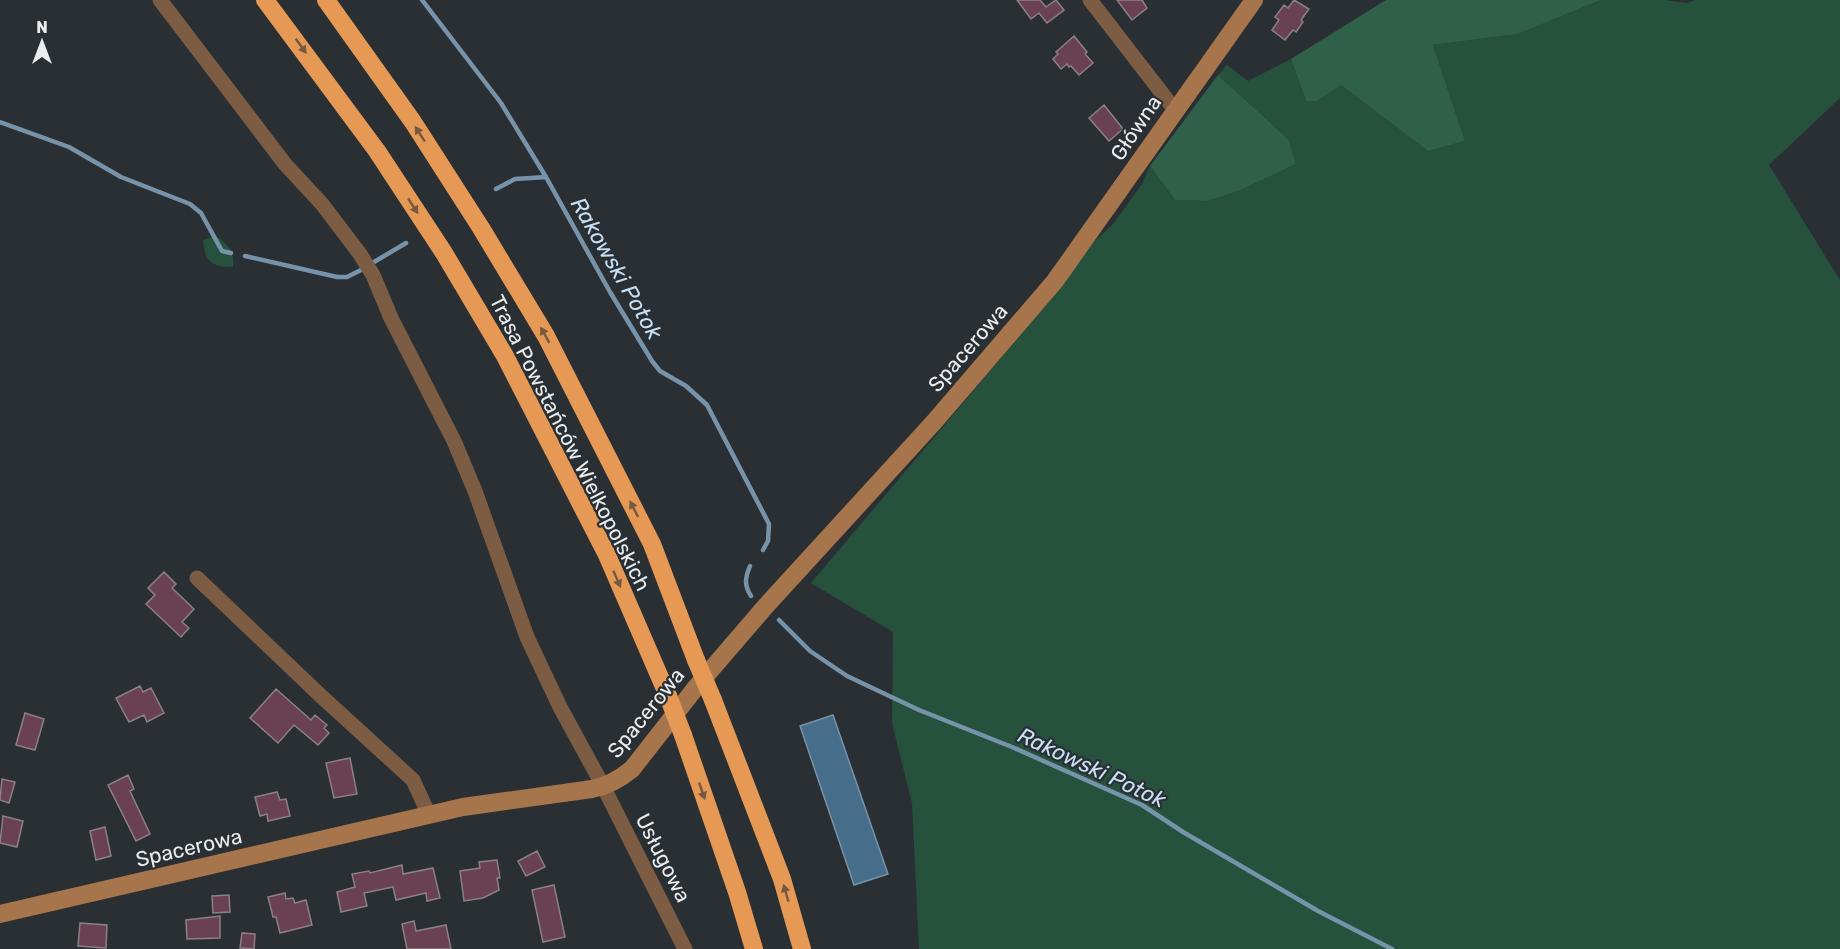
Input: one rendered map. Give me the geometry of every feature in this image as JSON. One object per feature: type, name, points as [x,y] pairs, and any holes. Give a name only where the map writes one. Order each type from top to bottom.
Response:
[{"type":"highway","name":"Trasa Powstańców Wielkopolskich","points":[[265,0],[377,151],[444,253],[505,356],[607,555],[668,696],[737,892],[754,949]]},
{"type":"highway","name":"Trasa Powstańców Wielkopolskich","points":[[326,0],[413,122],[481,228],[546,336],[652,544],[782,879],[802,949]]},
{"type":"street","name":"Usługowa","points":[[160,0],[285,164],[322,204],[373,274],[392,318],[454,441],[475,491],[527,637],[560,707],[603,786],[685,949]]},
{"type":"street","points":[[1090,0],[1175,110]]},
{"type":"street","name":"Główna","points":[[1055,280],[1254,0]]},
{"type":"street","name":"Spacerowa","points":[[0,914],[463,807],[603,786],[622,777],[632,769],[697,686],[764,608],[934,422],[1055,280]]},
{"type":"street","points":[[197,578],[413,780],[429,815]]},
{"type":"green space","points":[[1386,0],[1601,0],[1518,34],[1433,45],[1465,141],[1428,151],[1341,85],[1317,101],[1306,101],[1291,59]]},
{"type":"green space","points":[[1601,0],[1665,0],[1687,3],[1695,0],[1840,0],[1840,98],[1769,165],[1840,280],[1840,949],[919,949],[912,803],[892,723],[893,632],[811,583],[1018,338],[1095,241],[1113,224],[1142,184],[1150,166],[1175,200],[1207,201],[1239,191],[1296,164],[1288,139],[1218,75],[1227,65],[1248,81],[1291,59],[1306,101],[1317,101],[1340,84],[1428,151],[1465,141],[1433,45],[1518,34]]},
{"type":"green space","points":[[1218,75],[1288,139],[1296,164],[1239,191],[1207,201],[1175,200],[1150,166]]},
{"type":"green space","points":[[216,236],[230,249],[233,267],[214,264],[205,254],[203,240]]},
{"type":"water","points":[[833,715],[888,874],[854,885],[800,726]]},
{"type":"building","points":[[1017,0],[1040,0],[1046,7],[1056,0],[1064,10],[1047,23],[1039,13],[1031,19]]},
{"type":"building","points":[[1117,0],[1142,0],[1147,8],[1132,20]]},
{"type":"building","points":[[1294,0],[1309,9],[1296,32],[1293,30],[1285,40],[1272,30],[1279,20],[1275,17],[1284,5],[1288,8]]},
{"type":"building","points":[[1074,36],[1093,63],[1079,75],[1067,64],[1061,69],[1053,59],[1058,54],[1056,52]]},
{"type":"building","points":[[1104,105],[1123,129],[1109,141],[1089,118]]},
{"type":"building","points":[[164,572],[176,584],[172,588],[194,609],[182,622],[189,628],[181,637],[146,604],[155,595],[148,588]]},
{"type":"building","points":[[140,686],[143,692],[151,688],[164,713],[147,722],[144,715],[129,722],[116,698]]},
{"type":"building","points":[[276,689],[311,720],[315,715],[327,725],[324,728],[329,733],[318,745],[294,725],[278,743],[250,718]]},
{"type":"building","points":[[25,713],[44,719],[35,750],[16,745]]},
{"type":"building","points":[[350,758],[357,794],[334,798],[326,763]]},
{"type":"building","points":[[128,775],[134,789],[130,791],[150,834],[136,841],[108,785]]},
{"type":"building","points":[[2,779],[15,782],[9,803],[0,800]]},
{"type":"building","points":[[277,792],[280,800],[286,799],[290,816],[268,821],[267,814],[260,816],[255,797]]},
{"type":"building","points":[[3,816],[23,821],[17,847],[0,843]]},
{"type":"building","points":[[105,827],[111,856],[96,860],[90,831]]},
{"type":"building","points":[[537,851],[545,867],[526,876],[518,861]]},
{"type":"building","points":[[497,860],[499,890],[483,898],[464,901],[460,871],[480,868],[479,862]]},
{"type":"building","points":[[402,865],[403,874],[433,868],[440,898],[427,901],[426,893],[396,900],[393,887],[364,893],[367,906],[341,912],[337,892],[355,887],[352,874],[369,871],[370,873]]},
{"type":"building","points":[[554,885],[565,937],[543,942],[532,890]]},
{"type":"building","points":[[285,893],[286,899],[293,898],[295,903],[306,900],[312,925],[280,933],[268,897]]},
{"type":"building","points":[[229,895],[230,912],[213,913],[212,896]]},
{"type":"building","points":[[220,916],[220,938],[187,939],[186,920]]},
{"type":"building","points":[[414,921],[416,931],[446,925],[451,949],[407,949],[402,924]]},
{"type":"building","points":[[80,923],[107,925],[106,948],[78,946]]},
{"type":"building","points":[[242,933],[255,934],[254,949],[240,948]]},
{"type":"waterway","name":"Rakowski Potok","points":[[422,0],[501,103],[652,361],[660,371],[686,386],[707,405],[769,524],[768,541],[763,550]]},
{"type":"waterway","points":[[0,122],[69,147],[121,177],[190,204],[201,213],[222,251],[231,253]]},
{"type":"waterway","points":[[496,189],[515,179],[546,177]]},
{"type":"waterway","points":[[374,262],[406,243]]},
{"type":"waterway","points":[[245,256],[337,277],[347,277],[361,270]]},
{"type":"waterway","name":"Rakowski Potok","points":[[750,566],[746,581],[751,596]]},
{"type":"waterway","name":"Rakowski Potok","points":[[779,620],[810,651],[847,676],[919,710],[1012,747],[1142,805],[1183,832],[1318,911],[1392,949]]}]
